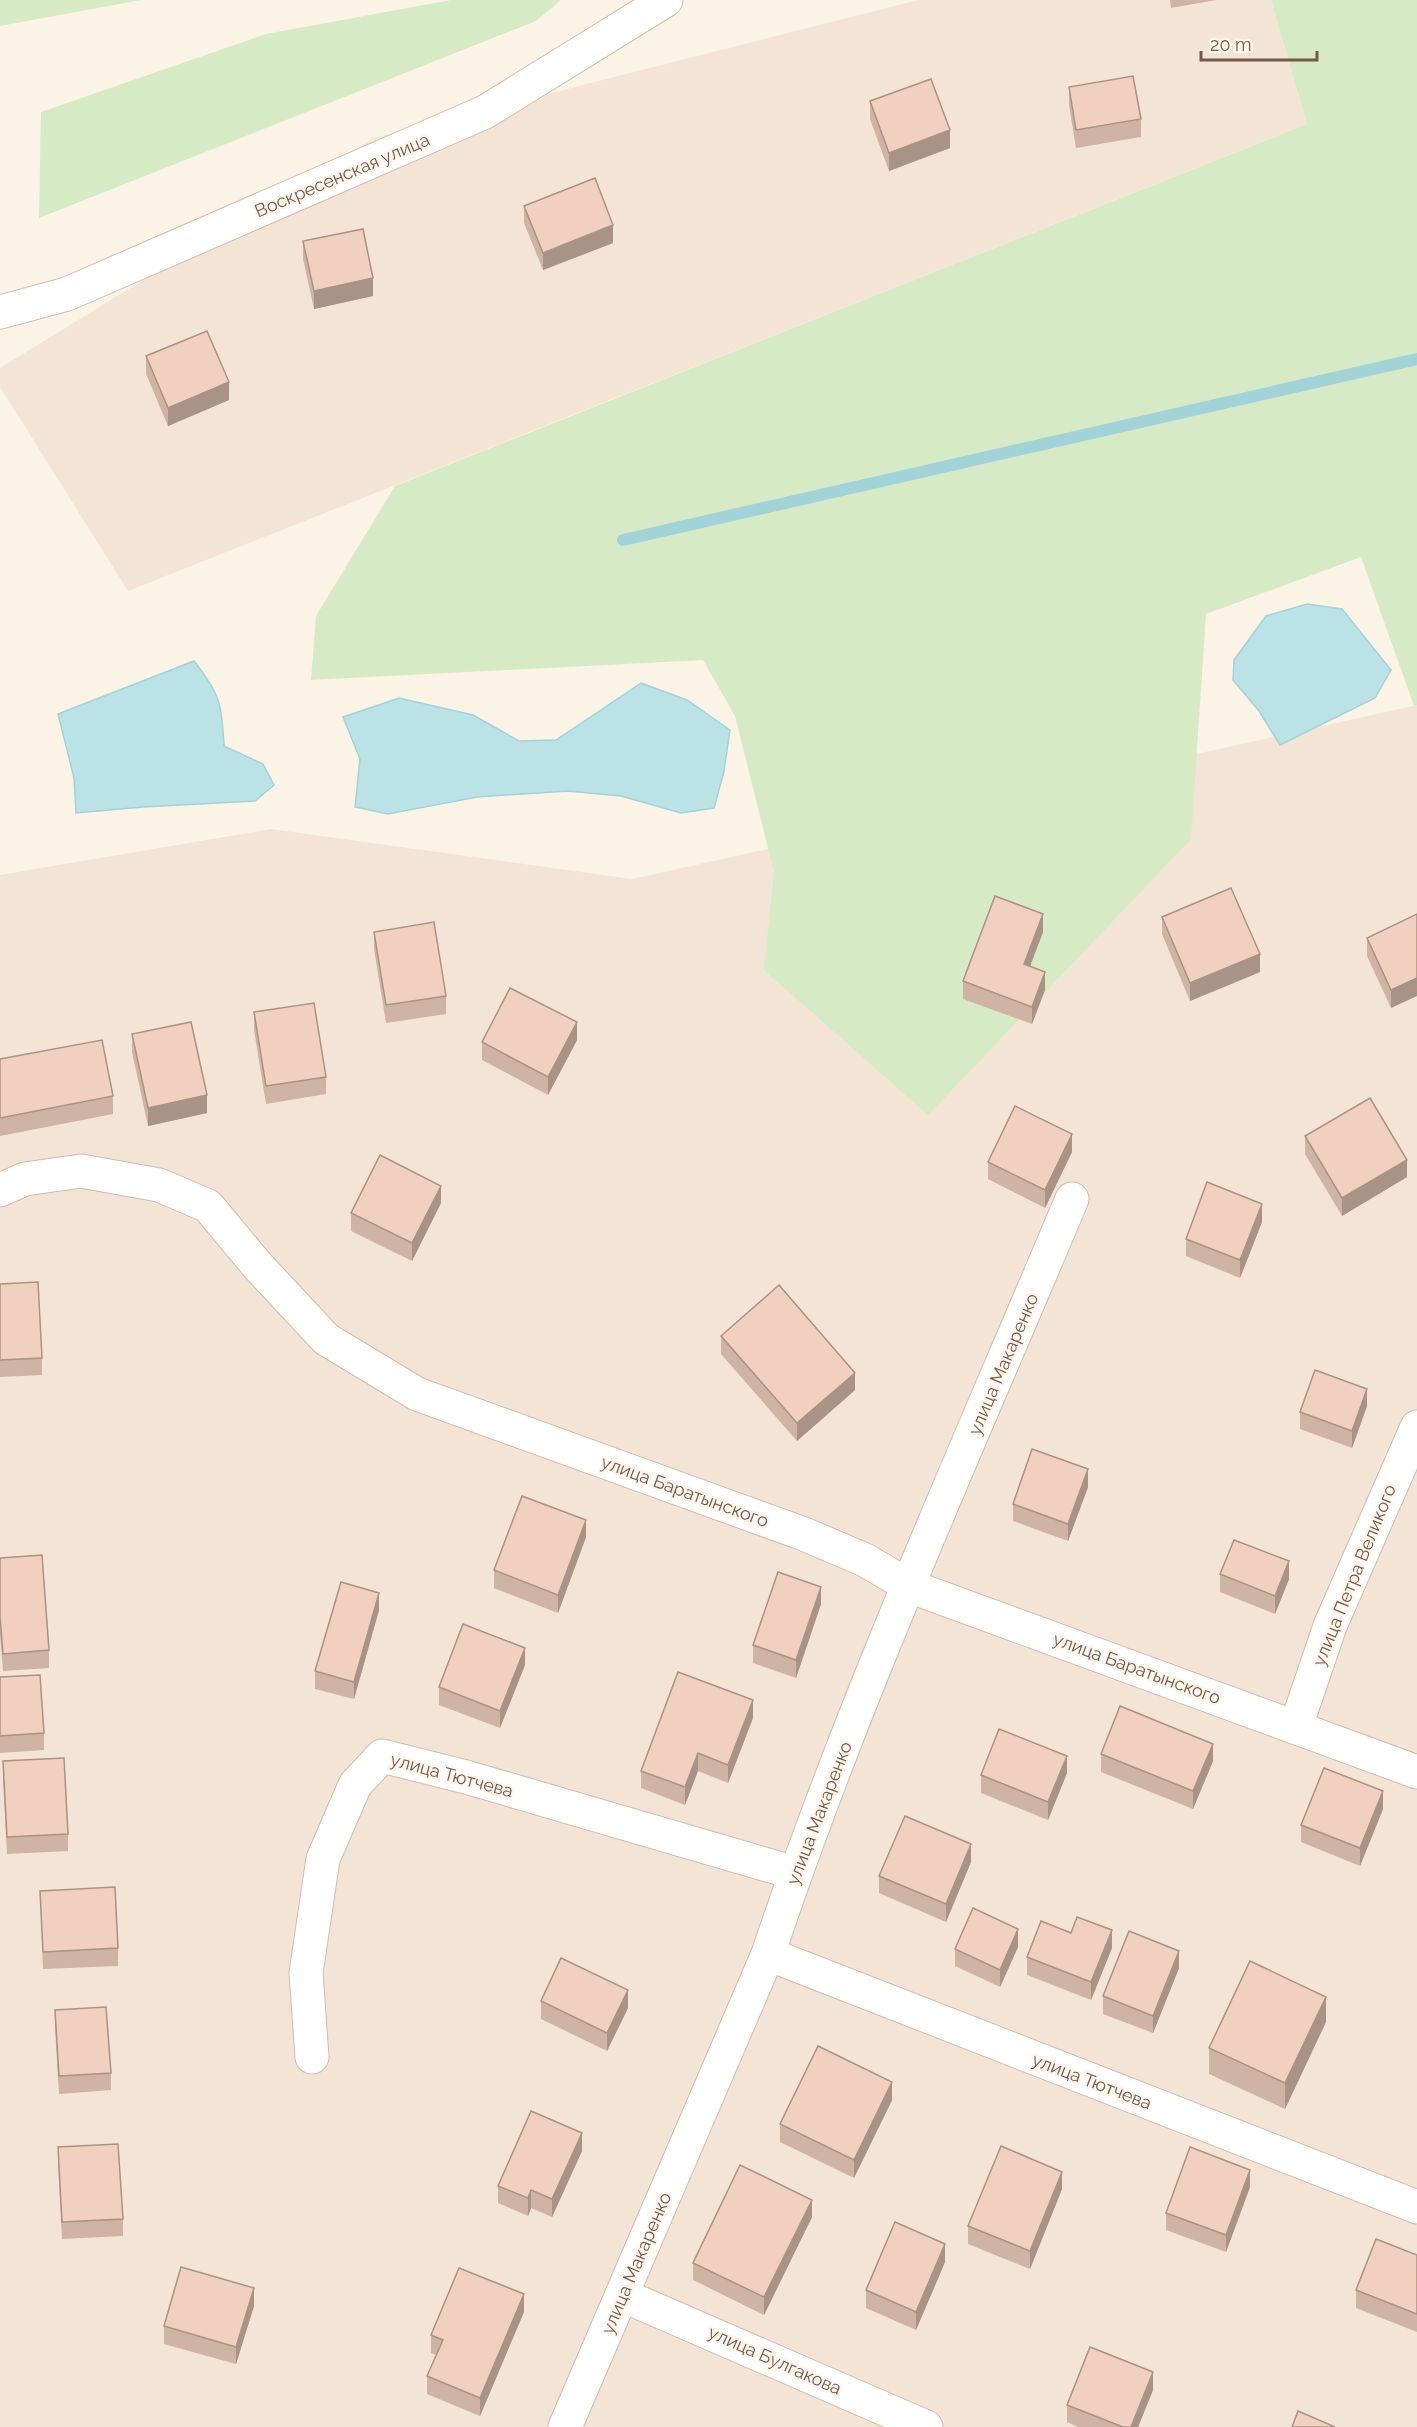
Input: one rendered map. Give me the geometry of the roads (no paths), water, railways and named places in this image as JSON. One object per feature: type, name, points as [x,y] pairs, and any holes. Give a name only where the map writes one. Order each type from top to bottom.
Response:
[{"type":"street","name":"Воскресенская улица","points":[[0,312],[67,294],[485,112],[666,0]]},
{"type":"street","name":"улица Баратынского","points":[[0,1190],[25,1179],[81,1171],[159,1185],[208,1206],[257,1264],[326,1339],[417,1394],[804,1534],[865,1560],[909,1586],[1296,1726],[1417,1773]]},
{"type":"street","name":"улица Макаренко","points":[[565,2427],[768,1954],[795,1873],[909,1586],[1072,1199]]},
{"type":"street","name":"улица Петра Великого","points":[[1296,1726],[1330,1626],[1417,1427]]},
{"type":"street","name":"улица Тютчева","points":[[312,2057],[306,1972],[323,1859],[355,1785],[382,1756],[466,1777],[795,1873]]},
{"type":"street","name":"улица Тютчева","points":[[768,1954],[1417,2207]]},
{"type":"street","name":"улица Булгакова","points":[[622,2295],[926,2427]]},
{"type":"water","points":[[1307,604],[1342,609],[1391,670],[1375,698],[1280,745],[1259,711],[1233,680],[1234,660],[1266,616]]},
{"type":"water","points":[[194,661],[218,700],[224,746],[263,764],[274,785],[255,801],[76,813],[74,778],[58,714]]},
{"type":"water","points":[[641,683],[687,700],[730,730],[724,771],[714,808],[681,813],[621,796],[568,791],[477,797],[388,814],[355,807],[360,759],[343,717],[399,698],[473,715],[519,741],[556,740]]},
{"type":"waterway","points":[[623,540],[1417,359]]}]
